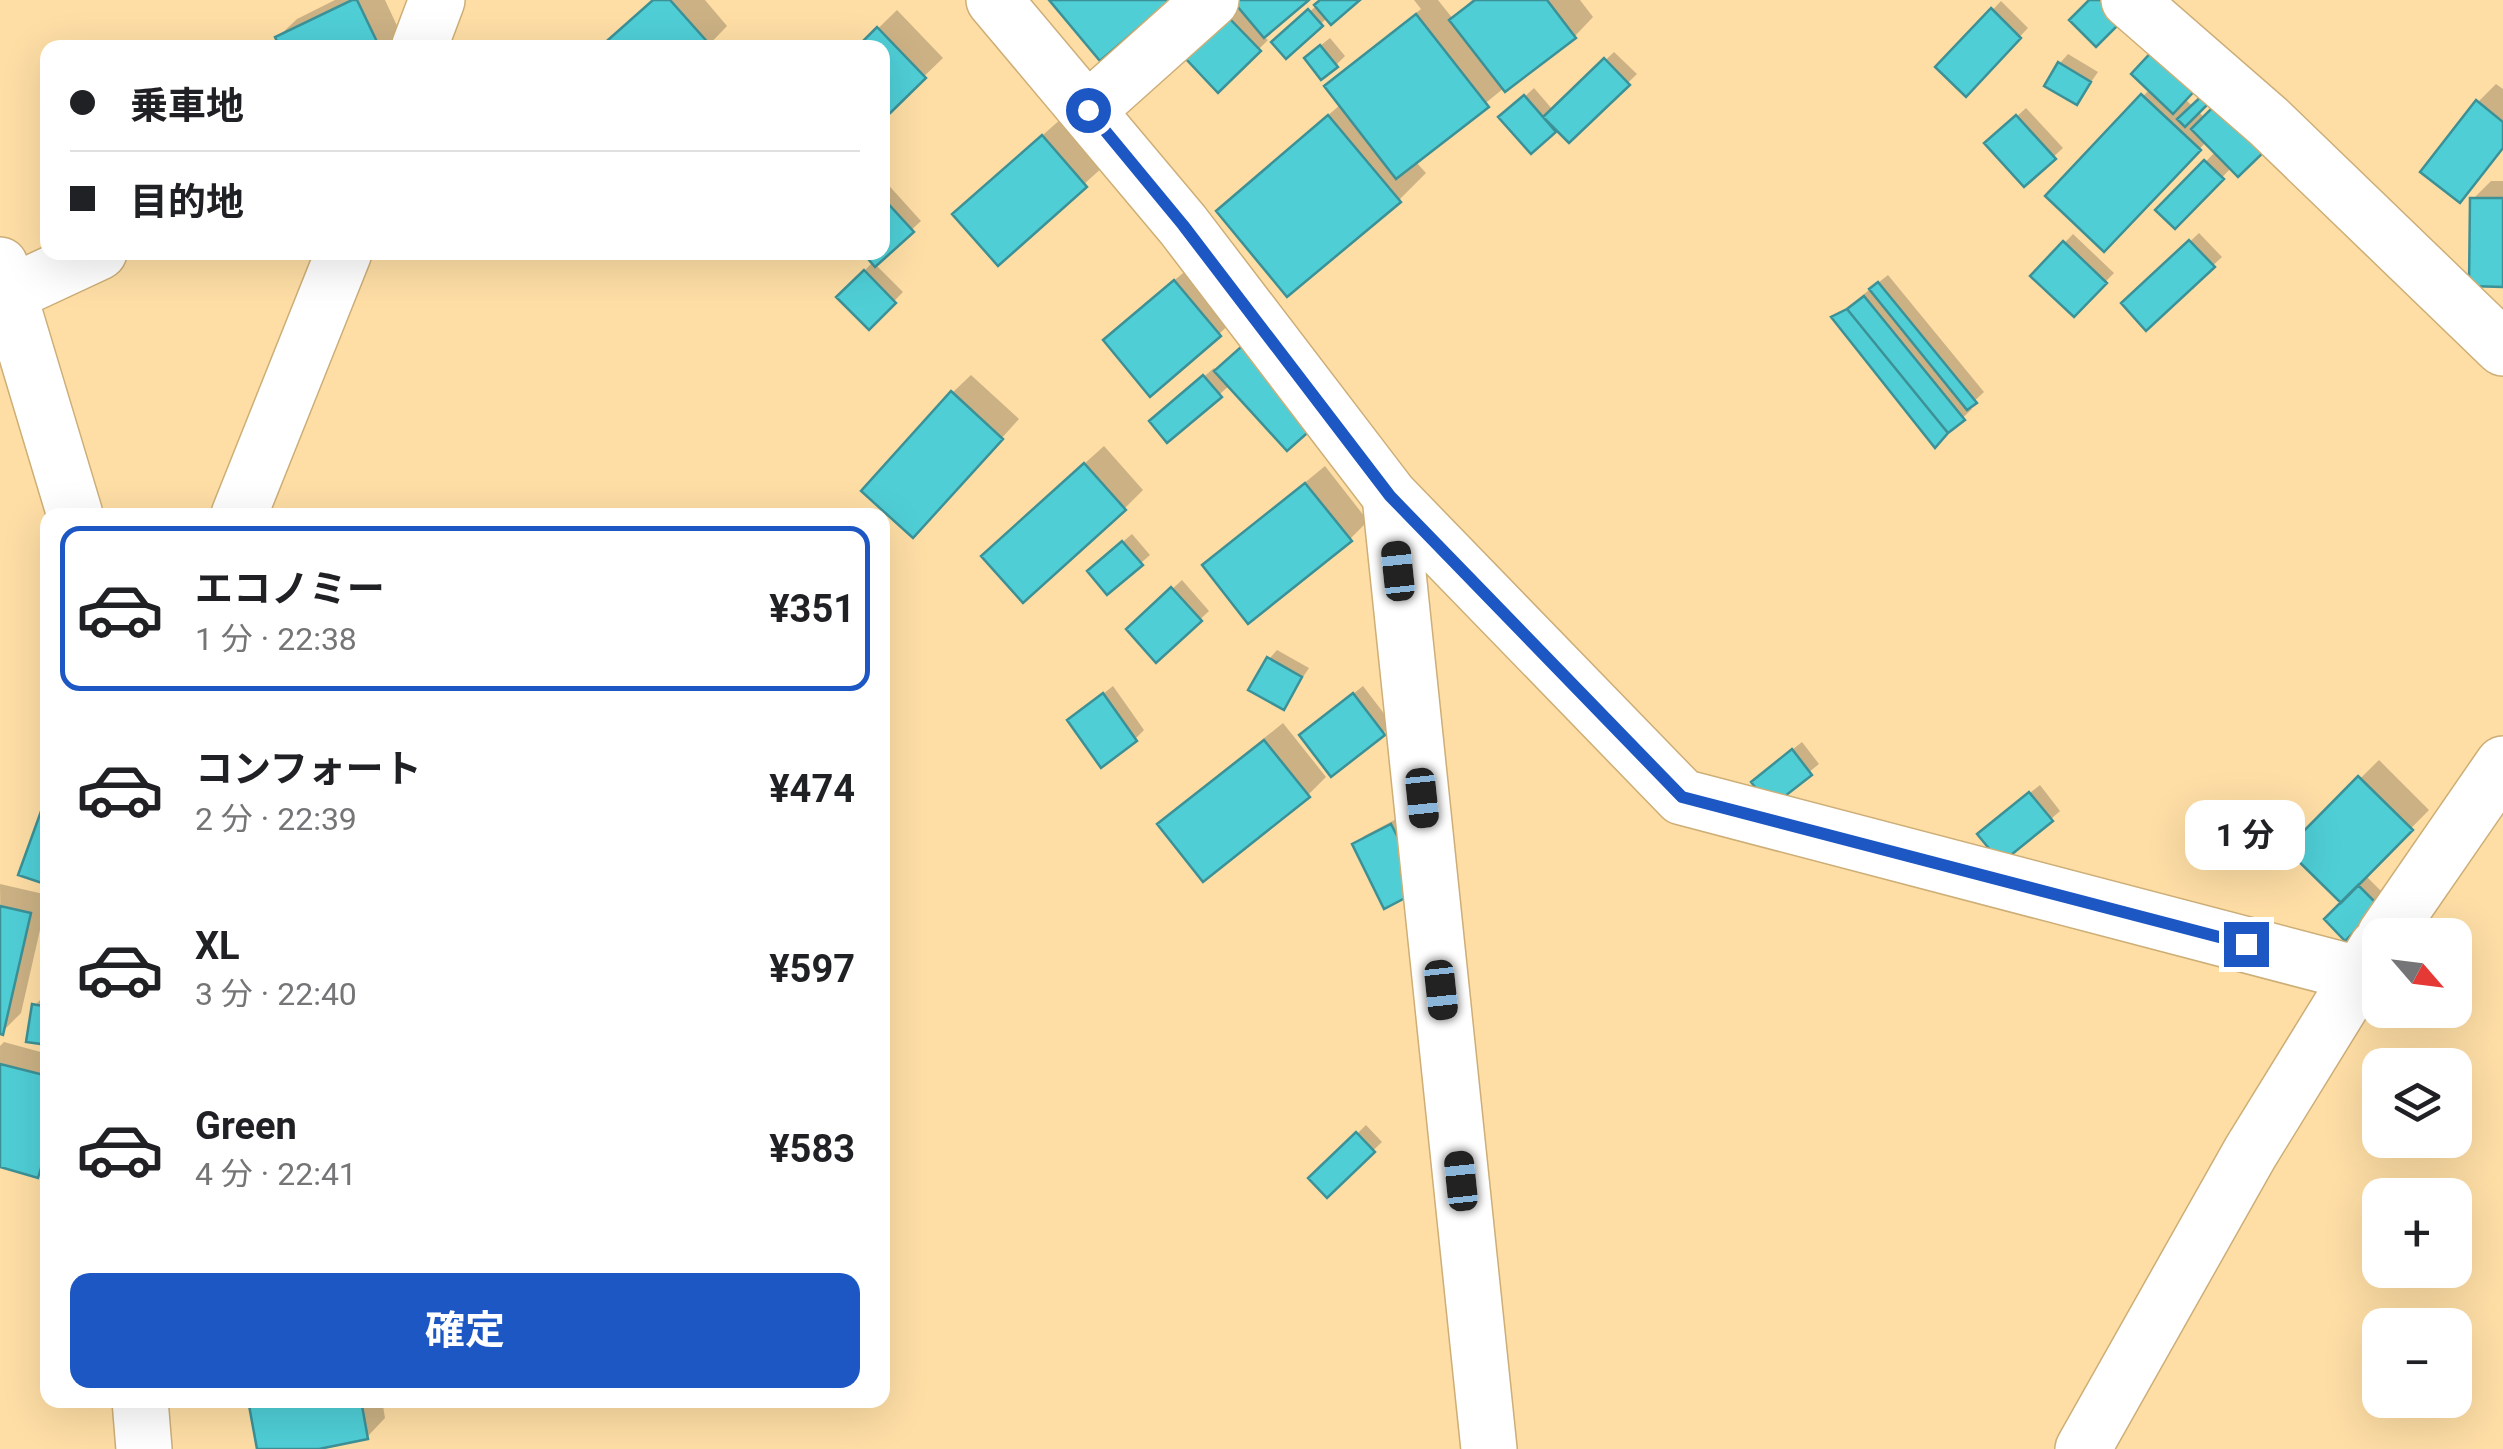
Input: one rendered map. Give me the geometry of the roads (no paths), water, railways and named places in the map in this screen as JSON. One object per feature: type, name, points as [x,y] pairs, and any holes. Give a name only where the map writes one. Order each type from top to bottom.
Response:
[{"type":"street","points":[[423,40],[437,0]]},
{"type":"street","points":[[994,0],[1183,225],[1390,496],[1682,797],[2362,947]]},
{"type":"street","points":[[1088,110],[1211,0]]},
{"type":"street","points":[[2129,0],[2268,122],[2503,348]]},
{"type":"street","points":[[73,508],[4,287],[77,260]]},
{"type":"street","points":[[242,508],[341,260]]},
{"type":"street","points":[[1390,496],[1488,1449]]},
{"type":"street","points":[[2396,918],[2503,764]]},
{"type":"street","points":[[2083,1449],[2250,1154],[2362,970]]},
{"type":"street","points":[[141,1408],[144,1449]]}]
